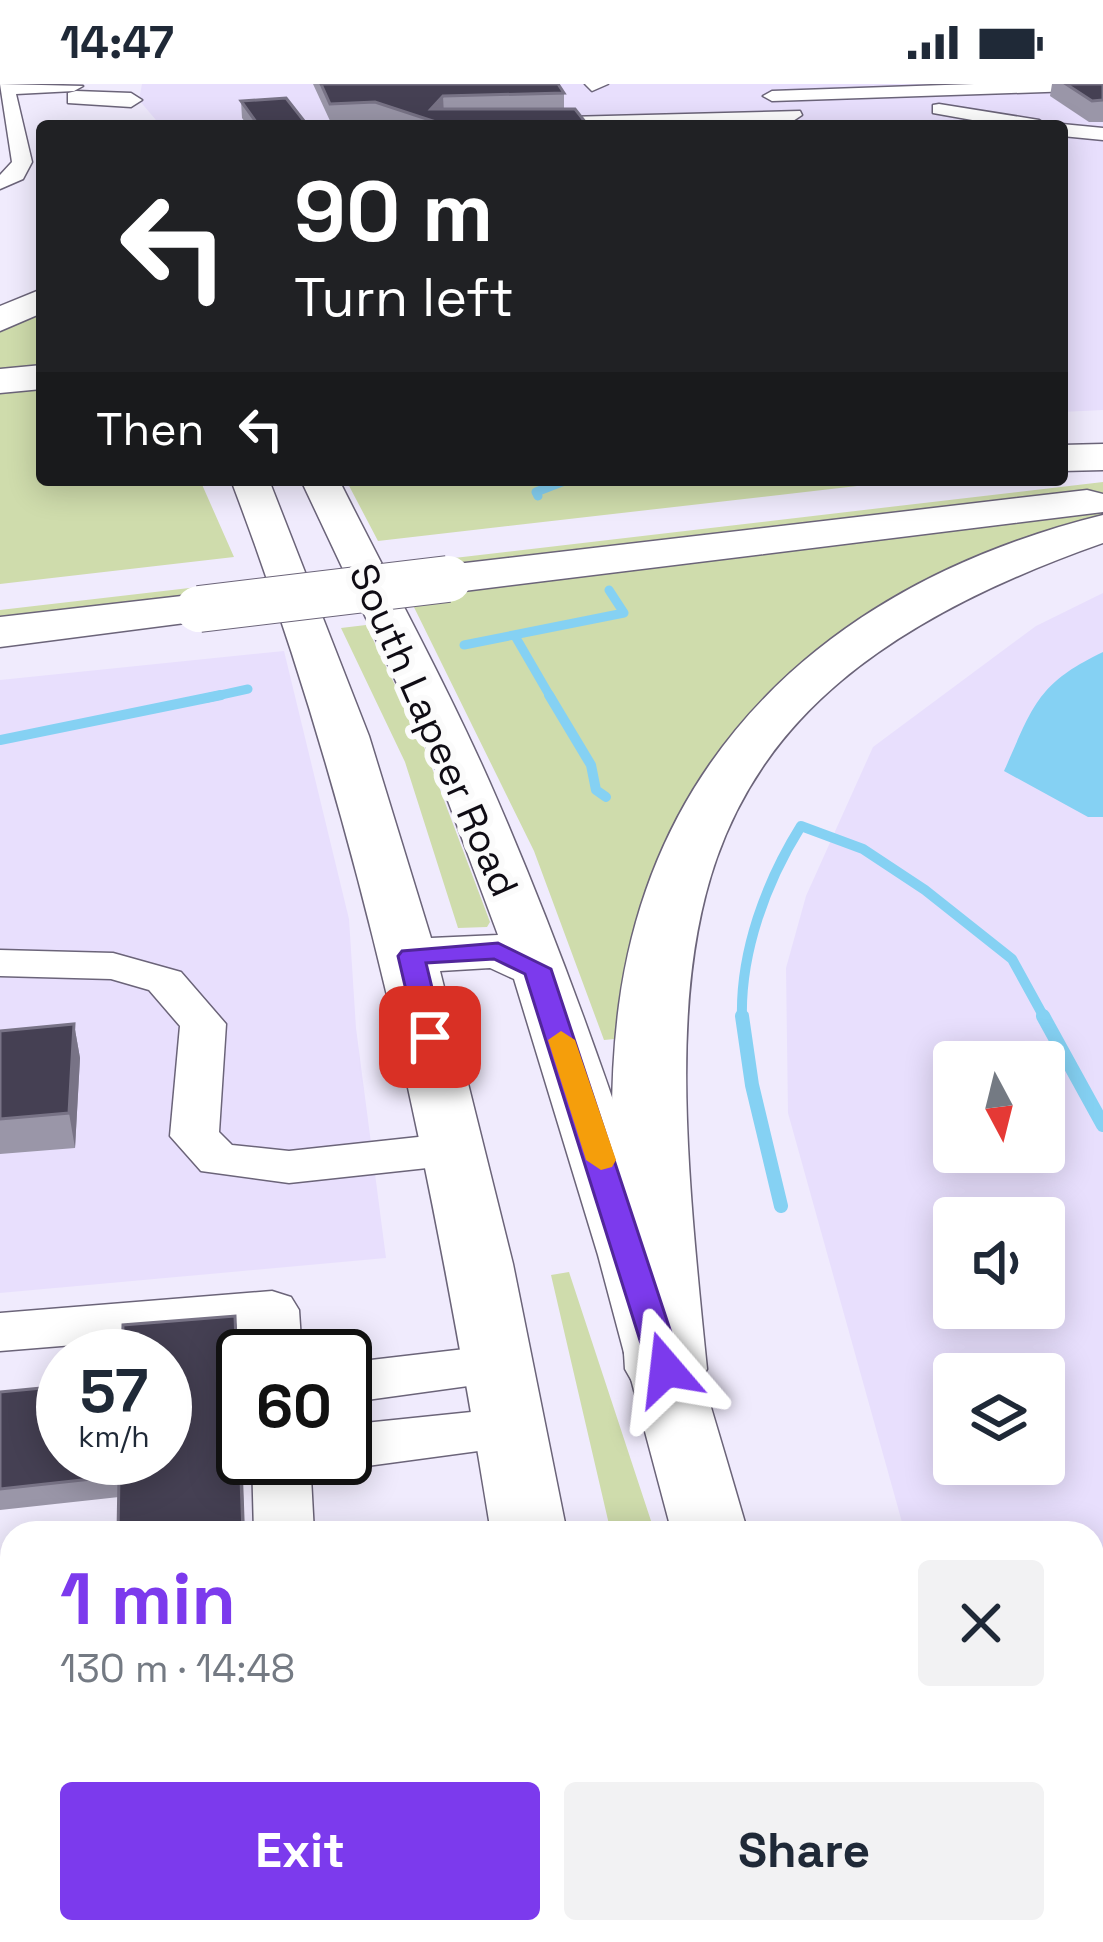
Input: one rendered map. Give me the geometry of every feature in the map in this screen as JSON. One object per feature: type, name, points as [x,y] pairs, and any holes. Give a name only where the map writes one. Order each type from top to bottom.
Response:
[{"type":"highway","points":[[0,320],[36,303]]},
{"type":"highway","points":[[0,381],[36,378]]},
{"type":"highway","points":[[1068,458],[1103,457]]},
{"type":"highway","points":[[1068,474],[1103,470]]},
{"type":"highway","points":[[0,632],[195,592],[438,563],[978,486]]},
{"type":"highway","points":[[438,563],[1103,502]]},
{"type":"highway","points":[[666,1369],[651,1167],[652,1007],[673,886],[712,794],[788,698],[865,635],[961,581],[1103,528]]},
{"type":"highway","points":[[0,598],[195,592]]},
{"type":"main road","points":[[83,120],[75,89],[133,103]]},
{"type":"main road","name":"South Lapeer Road","points":[[252,486],[305,613],[411,956],[455,1149],[528,1521]]},
{"type":"main road","name":"South Lapeer Road","points":[[323,486],[442,727],[537,969],[666,1369],[707,1521]]},
{"type":"main road","points":[[411,956],[498,951],[537,969]]},
{"type":"street","points":[[766,90],[878,95],[1103,85]]},
{"type":"street","points":[[0,183],[20,171],[22,162],[5,86],[75,89]]},
{"type":"street","points":[[766,90],[799,120]]},
{"type":"street","points":[[878,95],[1009,120]]},
{"type":"street","points":[[1068,131],[1103,134]]},
{"type":"street","points":[[0,963],[112,966],[165,981],[202,1024],[194,1136],[218,1160],[289,1167],[455,1149]]},
{"type":"street","points":[[0,1332],[272,1310],[273,1329]]},
{"type":"street","points":[[372,1385],[505,1397]]},
{"type":"street","points":[[372,1439],[505,1397]]},
{"type":"street","points":[[282,1485],[284,1521]]},
{"type":"shaded area","points":[[142,84],[1103,84],[1103,410],[1068,412],[1068,120],[156,120],[139,100]]},
{"type":"shaded area","points":[[1103,593],[1103,1521],[902,1521],[788,1113],[786,968],[806,896],[873,747],[1036,626]]},
{"type":"shaded area","points":[[284,651],[349,919],[356,1028],[386,1258],[0,1293],[0,680]]},
{"type":"green space","points":[[36,309],[36,371],[0,374],[0,326]]},
{"type":"green space","points":[[36,387],[36,486],[203,486],[234,557],[0,584],[0,390]]},
{"type":"green space","points":[[1103,482],[1103,493],[400,576],[394,565]]},
{"type":"green space","points":[[349,486],[857,486],[378,541]]},
{"type":"green space","points":[[1103,510],[1103,519],[771,692],[705,772],[683,811],[652,893],[625,1038],[604,1040],[534,851],[408,595]]},
{"type":"green space","points":[[241,582],[246,593],[0,623],[0,610]]},
{"type":"green space","points":[[366,625],[421,739],[490,922],[487,927],[458,928],[405,762],[341,628]]},
{"type":"green space","points":[[569,1272],[651,1521],[608,1521],[551,1275]]},
{"type":"water","points":[[1103,652],[1103,817],[1088,817],[1004,771],[1039,700],[1063,675]]},
{"type":"building","points":[[321,84],[558,84],[564,93],[443,96],[431,109],[575,109],[584,120],[430,120],[375,102],[330,104]]},
{"type":"building","points":[[1066,84],[1103,84],[1103,100],[1092,101]]},
{"type":"building","points":[[286,98],[303,120],[255,120],[241,101]]},
{"type":"building","points":[[74,1024],[69,1113],[0,1119],[0,1031]]},
{"type":"building","points":[[235,1316],[235,1329],[216,1329],[216,1485],[241,1485],[243,1521],[118,1521],[119,1485],[192,1485],[192,1329],[123,1329],[123,1325]]},
{"type":"building","points":[[36,1389],[37,1485],[0,1489],[0,1392]]},
{"type":"waterway","points":[[538,496],[536,492],[552,486]]},
{"type":"waterway","points":[[464,645],[624,613],[609,590]]},
{"type":"waterway","points":[[515,636],[551,698]]},
{"type":"waterway","points":[[216,696],[248,689]]},
{"type":"waterway","points":[[216,696],[221,695]]},
{"type":"waterway","points":[[549,695],[591,765],[596,790],[606,797]]},
{"type":"waterway","points":[[0,740],[216,696]]},
{"type":"waterway","points":[[207,698],[216,696]]},
{"type":"waterway","points":[[742,1017],[745,968],[758,918],[801,826],[863,849],[925,890],[1012,959],[1045,1019]]},
{"type":"waterway","points":[[1043,1016],[1103,1125]]},
{"type":"waterway","points":[[742,1017],[752,1085],[781,1206]]},
{"type":"slow traffic","points":[[561,1040],[601,1160]]},
{"type":"route","points":[[430,1037],[411,956],[498,951],[518,956],[537,969],[666,1369]]}]
